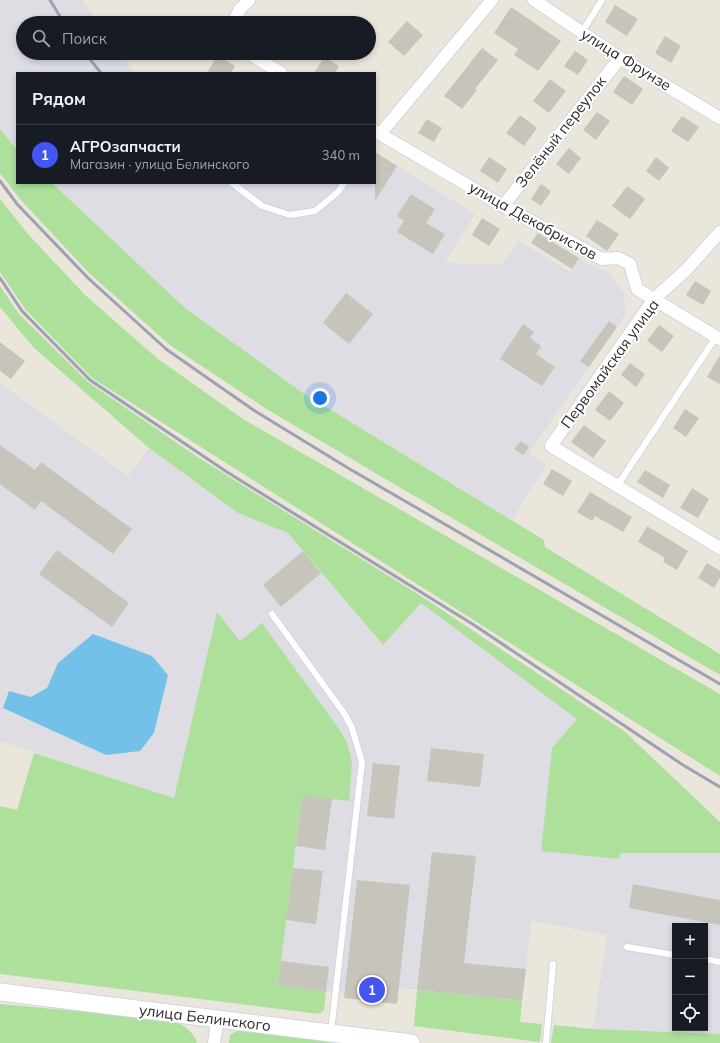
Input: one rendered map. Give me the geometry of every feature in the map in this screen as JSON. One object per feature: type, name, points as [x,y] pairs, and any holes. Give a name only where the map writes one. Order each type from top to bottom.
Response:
[{"type":"street","points":[[236,16],[240,9],[249,0]]},
{"type":"street","points":[[377,134],[492,0]]},
{"type":"street","name":"улица Фрунзе","points":[[534,0],[620,58],[720,118]]},
{"type":"street","name":"Зелёный переулок","points":[[503,206],[620,58]]},
{"type":"street","points":[[260,60],[279,72]]},
{"type":"street","name":"улица Декабристов","points":[[377,134],[503,206],[602,259],[618,258],[630,264],[637,289],[718,338]]},
{"type":"street","name":"Первомайская улица","points":[[617,486],[551,446],[654,299],[686,270],[720,232]]},
{"type":"street","points":[[617,486],[720,548]]},
{"type":"street","name":"улица Белинского","points":[[0,992],[411,1043]]},
{"type":"street","points":[[214,1043],[218,1019]]},
{"type":"lane","points":[[582,32],[602,0]]},
{"type":"lane","points":[[233,184],[262,206],[290,215],[315,211],[338,192],[343,184]]},
{"type":"lane","points":[[617,486],[718,338]]},
{"type":"lane","points":[[272,614],[344,713],[352,728],[362,762],[331,1033]]},
{"type":"lane","points":[[627,947],[672,954]]},
{"type":"lane","points":[[708,960],[720,962]]},
{"type":"lane","points":[[546,1043],[553,964]]},
{"type":"shaded area","points":[[0,0],[82,0],[93,16],[16,16],[16,60],[125,60],[134,72],[16,72],[16,149],[0,129]]},
{"type":"shaded area","points":[[376,153],[475,214],[445,263],[503,264],[518,240],[570,272],[579,258],[591,266],[606,270],[624,293],[626,315],[617,327],[608,321],[581,361],[589,367],[528,454],[546,465],[512,520],[303,393],[185,308],[53,184],[376,184]]},
{"type":"shaded area","points":[[0,383],[128,476],[149,448],[238,513],[288,533],[382,645],[421,603],[578,719],[552,748],[619,859],[620,853],[720,853],[720,1034],[593,1029],[607,935],[531,921],[526,969],[421,958],[417,990],[346,982],[345,994],[278,985],[302,795],[352,764],[346,740],[240,642],[218,612],[174,798],[0,741]]},
{"type":"green space","points":[[0,129],[16,149],[16,184],[53,184],[185,308],[303,393],[544,540],[545,547],[720,654],[720,675],[268,410],[170,345],[88,272],[20,199],[0,173]]},
{"type":"green space","points":[[0,199],[28,234],[85,295],[158,359],[243,419],[720,694],[720,776],[92,378],[25,309],[0,272]]},
{"type":"green space","points":[[0,286],[19,314],[88,382],[199,458],[421,596],[624,731],[720,822],[720,853],[620,853],[619,859],[541,851],[552,748],[577,719],[421,603],[383,645],[288,533],[238,513],[149,448],[33,347],[0,307]]},
{"type":"green space","points":[[217,612],[240,641],[262,623],[339,729],[346,740],[350,752],[352,764],[349,801],[302,796],[278,985],[326,991],[324,1010],[319,1014],[0,974],[0,806],[17,810],[34,753],[174,798]]},
{"type":"green space","points":[[417,990],[522,1001],[520,1022],[542,1024],[540,1042],[414,1026]]},
{"type":"green space","points":[[0,1004],[164,1019],[175,1022],[187,1028],[197,1041],[196,1043],[0,1043]]},
{"type":"green space","points":[[554,1025],[593,1029],[720,1034],[720,1043],[551,1043]]},
{"type":"green space","points":[[241,1029],[354,1043],[229,1043],[230,1035]]},
{"type":"water","points":[[93,634],[152,656],[168,675],[154,733],[140,751],[106,755],[3,708],[9,691],[31,697],[47,688],[58,663]]},
{"type":"building","points":[[615,5],[638,19],[627,36],[605,22]]},
{"type":"building","points":[[511,7],[561,41],[538,71],[514,55],[518,49],[494,33]]},
{"type":"building","points":[[407,21],[423,35],[404,56],[388,42]]},
{"type":"building","points":[[665,36],[681,46],[671,63],[655,53]]},
{"type":"building","points":[[482,48],[498,60],[475,89],[477,90],[462,109],[444,96]]},
{"type":"building","points":[[575,51],[588,60],[578,75],[564,66]]},
{"type":"building","points":[[214,60],[225,60],[235,66],[232,72],[208,72]]},
{"type":"building","points":[[322,60],[329,60],[339,66],[336,72],[315,72]]},
{"type":"building","points":[[624,76],[643,89],[632,105],[613,92]]},
{"type":"building","points":[[550,79],[566,91],[549,113],[533,101]]},
{"type":"building","points":[[597,112],[610,121],[596,140],[583,130]]},
{"type":"building","points":[[520,115],[537,128],[524,146],[506,133]]},
{"type":"building","points":[[682,116],[699,127],[688,142],[671,131]]},
{"type":"building","points":[[427,119],[442,128],[434,142],[418,133]]},
{"type":"building","points":[[569,148],[581,158],[569,174],[556,164]]},
{"type":"building","points":[[376,153],[397,166],[375,201],[376,184]]},
{"type":"building","points":[[489,157],[507,169],[498,183],[480,171]]},
{"type":"building","points":[[656,157],[669,168],[659,181],[646,171]]},
{"type":"building","points":[[541,184],[551,191],[541,206],[531,199]]},
{"type":"building","points":[[627,186],[645,199],[630,219],[612,206]]},
{"type":"building","points":[[411,194],[435,209],[426,223],[445,234],[433,254],[397,232],[404,221],[397,216]]},
{"type":"building","points":[[482,218],[500,229],[489,246],[472,235]]},
{"type":"building","points":[[597,220],[619,234],[607,251],[586,236]]},
{"type":"building","points":[[538,233],[579,258],[572,269],[531,243]]},
{"type":"building","points":[[695,281],[711,291],[703,305],[686,295]]},
{"type":"building","points":[[346,293],[373,314],[349,344],[323,323]]},
{"type":"building","points":[[609,321],[617,327],[589,367],[580,361]]},
{"type":"building","points":[[523,324],[534,332],[530,338],[541,346],[536,354],[555,367],[542,386],[500,359]]},
{"type":"building","points":[[659,325],[674,336],[662,352],[647,341]]},
{"type":"building","points":[[0,342],[25,361],[11,379],[0,371]]},
{"type":"building","points":[[720,355],[720,384],[707,377]]},
{"type":"building","points":[[630,363],[645,374],[636,387],[621,375]]},
{"type":"building","points":[[609,391],[624,403],[610,421],[595,410]]},
{"type":"building","points":[[685,409],[699,418],[686,437],[673,428]]},
{"type":"building","points":[[584,425],[606,441],[593,458],[571,442]]},
{"type":"building","points":[[521,441],[529,447],[523,455],[514,449]]},
{"type":"building","points":[[0,445],[35,470],[41,462],[132,529],[113,554],[41,501],[35,510],[0,484]]},
{"type":"building","points":[[552,469],[572,481],[563,496],[543,484]]},
{"type":"building","points":[[645,470],[670,485],[663,498],[637,482]]},
{"type":"building","points":[[692,488],[709,499],[698,518],[680,508]]},
{"type":"building","points":[[590,492],[632,517],[623,532],[595,516],[592,521],[577,512]]},
{"type":"building","points":[[647,526],[688,551],[677,570],[663,562],[665,558],[638,542]]},
{"type":"building","points":[[57,550],[129,603],[112,627],[39,574]]},
{"type":"building","points":[[303,551],[321,573],[281,607],[263,585]]},
{"type":"building","points":[[707,563],[720,571],[720,578],[714,588],[698,578]]},
{"type":"building","points":[[431,748],[484,754],[480,787],[427,781]]},
{"type":"building","points":[[373,763],[400,766],[394,819],[367,816]]},
{"type":"building","points":[[302,795],[332,799],[325,850],[296,846]]},
{"type":"building","points":[[432,852],[476,856],[464,963],[526,969],[522,1001],[417,990]]},
{"type":"building","points":[[293,868],[323,871],[316,924],[286,920]]},
{"type":"building","points":[[357,880],[410,885],[397,1004],[344,998]]},
{"type":"building","points":[[633,884],[720,900],[720,925],[629,908]]},
{"type":"building","points":[[281,961],[329,967],[326,992],[278,985]]},
{"type":"railway","points":[[50,0],[60,16]]},
{"type":"railway","points":[[91,60],[100,72]]},
{"type":"railway","points":[[0,181],[17,204],[88,278],[166,349],[216,384],[255,411],[348,468],[720,684]]},
{"type":"railway","points":[[0,278],[22,311],[90,380],[227,472],[474,625],[683,765],[720,787]]},
{"type":"place","name":"АГРОзапчасти","points":[[372,990]]}]
